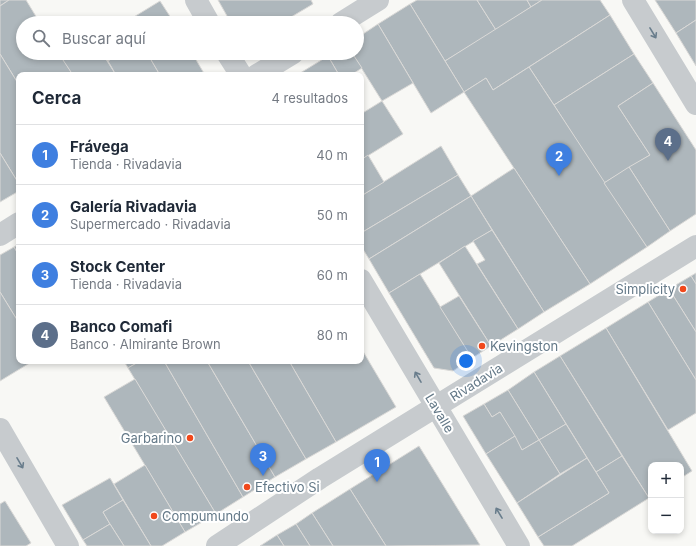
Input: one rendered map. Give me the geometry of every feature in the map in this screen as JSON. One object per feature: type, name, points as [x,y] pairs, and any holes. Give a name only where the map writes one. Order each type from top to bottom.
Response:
[{"type":"street","points":[[196,0],[205,16]]},
{"type":"street","points":[[352,16],[378,0]]},
{"type":"street","points":[[633,0],[696,104]]},
{"type":"street","points":[[231,60],[238,72]]},
{"type":"street","points":[[262,72],[282,60]]},
{"type":"street","points":[[0,235],[16,225]]},
{"type":"street","name":"Rivadavia","points":[[217,546],[320,478],[696,246]]},
{"type":"street","name":"Lavalle","points":[[364,285],[519,546]]},
{"type":"street","points":[[0,429],[68,546]]},
{"type":"building","points":[[0,0],[9,0],[0,6]]},
{"type":"building","points":[[9,0],[26,0],[36,16],[16,16],[16,60],[63,60],[71,72],[16,72],[16,80],[0,54],[0,6]]},
{"type":"building","points":[[218,0],[311,0],[313,4],[293,16],[227,16]]},
{"type":"building","points":[[417,0],[477,0],[496,30],[445,61],[410,4]]},
{"type":"building","points":[[477,0],[527,0],[531,7],[496,30]]},
{"type":"building","points":[[527,0],[542,0],[531,7]]},
{"type":"building","points":[[542,0],[600,0],[610,15],[493,90],[486,78],[464,92],[445,61]]},
{"type":"building","points":[[655,0],[696,0],[696,20],[676,33]]},
{"type":"building","points":[[160,1],[170,16],[135,16]]},
{"type":"building","points":[[410,4],[464,92],[431,113],[378,24]]},
{"type":"building","points":[[610,15],[634,54],[554,105],[529,67]]},
{"type":"building","points":[[696,20],[696,66],[676,33]]},
{"type":"building","points":[[378,24],[413,83],[382,101],[356,60],[364,60],[364,33]]},
{"type":"building","points":[[0,54],[16,80],[16,179],[0,153]]},
{"type":"building","points":[[634,54],[653,83],[618,106],[650,155],[604,183],[554,105]]},
{"type":"building","points":[[63,60],[106,60],[114,72],[71,72]]},
{"type":"building","points":[[151,60],[158,72],[114,72],[108,61]]},
{"type":"building","points":[[151,60],[196,60],[203,72],[158,72]]},
{"type":"building","points":[[321,60],[330,60],[337,72],[302,72]]},
{"type":"building","points":[[330,60],[357,60],[362,68],[356,72],[337,72]]},
{"type":"building","points":[[529,67],[647,247],[590,284],[464,92],[486,78],[493,90]]},
{"type":"building","points":[[653,83],[696,150],[696,214],[670,231],[629,167],[650,155],[618,106]]},
{"type":"building","points":[[382,101],[403,134],[364,158],[364,112]]},
{"type":"building","points":[[441,146],[458,175],[364,231],[364,194]]},
{"type":"building","points":[[0,153],[16,179],[16,193],[0,202]]},
{"type":"building","points":[[368,155],[384,182],[364,194],[364,158]]},
{"type":"building","points":[[629,167],[670,231],[647,247],[604,183]]},
{"type":"building","points":[[514,168],[590,284],[544,312],[471,196]]},
{"type":"building","points":[[458,175],[471,196],[369,259],[364,251],[364,231]]},
{"type":"building","points":[[471,196],[492,230],[389,293],[369,259]]},
{"type":"building","points":[[492,230],[544,312],[518,329],[477,264],[485,260],[473,241]]},
{"type":"building","points":[[465,246],[518,329],[491,346],[439,263]]},
{"type":"building","points":[[14,247],[16,251],[16,318],[0,292],[0,255]]},
{"type":"building","points":[[696,273],[696,284],[691,276]]},
{"type":"building","points":[[420,274],[472,358],[453,371],[434,368],[389,293]]},
{"type":"building","points":[[691,276],[696,284],[696,332],[669,289]]},
{"type":"building","points":[[669,289],[696,332],[696,380],[648,302]]},
{"type":"building","points":[[0,292],[16,318],[16,364],[28,364],[0,381]]},
{"type":"building","points":[[459,296],[491,346],[472,358],[440,307]]},
{"type":"building","points":[[648,302],[696,380],[696,413],[668,430],[606,328]]},
{"type":"building","points":[[606,328],[692,471],[684,476],[684,462],[648,462],[648,496],[560,356]]},
{"type":"building","points":[[364,353],[396,407],[336,442],[291,364],[364,364]]},
{"type":"building","points":[[560,356],[622,456],[596,472],[534,372]]},
{"type":"building","points":[[126,364],[135,364],[128,368]]},
{"type":"building","name":"Garbarino","points":[[135,364],[166,364],[243,497],[216,514],[128,368]]},
{"type":"building","points":[[166,364],[209,364],[275,477],[243,497]]},
{"type":"building","points":[[209,364],[250,364],[306,459],[275,477]]},
{"type":"building","points":[[250,364],[291,364],[336,442],[306,459]]},
{"type":"building","points":[[534,372],[566,424],[539,440],[508,390]]},
{"type":"building","points":[[135,379],[216,514],[185,532],[104,397]]},
{"type":"building","points":[[508,390],[539,440],[522,450],[500,412],[492,417],[484,404]]},
{"type":"building","points":[[484,404],[492,417],[500,412],[515,436],[486,454],[463,416]]},
{"type":"building","points":[[566,424],[587,458],[560,474],[539,440]]},
{"type":"building","points":[[515,436],[522,450],[539,440],[560,474],[517,503],[486,454]]},
{"type":"building","points":[[419,446],[480,545],[386,546],[350,489]]},
{"type":"building","points":[[622,456],[648,499],[572,546],[544,546],[538,537],[609,493],[596,472]]},
{"type":"building","points":[[587,458],[609,493],[538,537],[517,503]]},
{"type":"building","name":"Compumundo","points":[[145,465],[185,532],[162,546],[151,546],[114,484]]},
{"type":"building","points":[[110,478],[123,500],[103,512],[110,524],[83,540],[62,505]]},
{"type":"building","points":[[350,489],[386,546],[333,546],[312,513]]},
{"type":"building","points":[[123,500],[151,546],[124,546],[110,524],[103,512]]},
{"type":"building","points":[[5,501],[31,543],[26,546],[0,546],[0,504]]},
{"type":"building","points":[[312,513],[333,546],[310,546],[296,524]]},
{"type":"building","points":[[110,524],[124,546],[87,546],[83,540]]},
{"type":"building","points":[[296,524],[310,546],[284,546],[277,535]]},
{"type":"building","points":[[277,535],[284,546],[260,546]]},
{"type":"place","name":"Banco Comafi","points":[[668,161]]},
{"type":"place","name":"Galería Rivadavia","points":[[559,176]]},
{"type":"place","name":"Simplicity","points":[[683,289]]},
{"type":"place","name":"Kevingston","points":[[482,346]]},
{"type":"place","name":"Garbarino","points":[[190,438]]},
{"type":"place","name":"Stock Center","points":[[263,476]]},
{"type":"place","name":"Frávega","points":[[377,482]]},
{"type":"place","name":"Efectivo Si","points":[[247,487]]},
{"type":"place","name":"Compumundo","points":[[154,516]]}]
